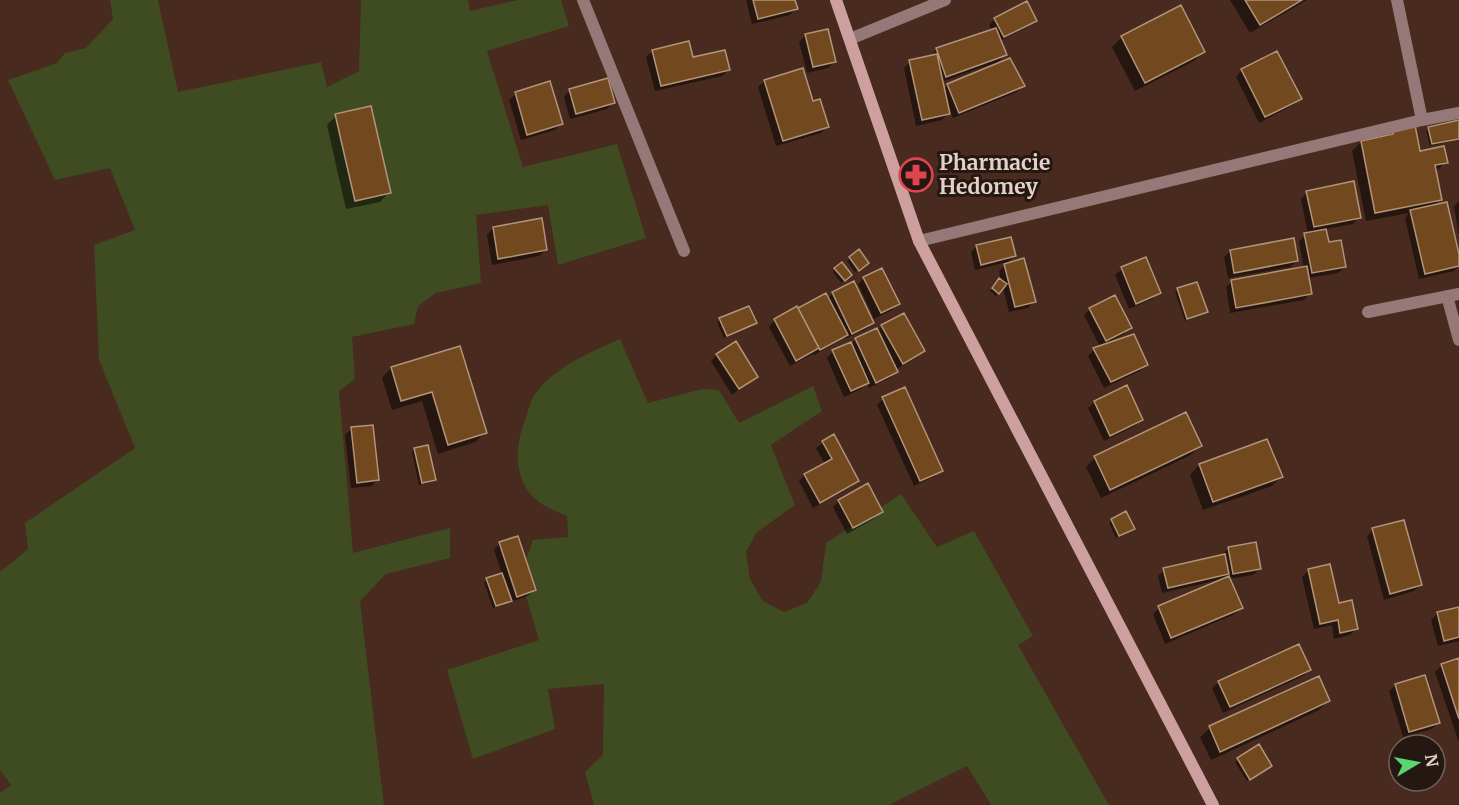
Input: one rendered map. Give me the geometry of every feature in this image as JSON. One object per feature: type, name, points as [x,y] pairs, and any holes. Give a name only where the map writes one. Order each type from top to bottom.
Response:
[{"type":"street","points":[[583,0],[684,251]]},
{"type":"street","points":[[836,0],[919,241],[1213,805]]},
{"type":"street","points":[[850,39],[945,0]]},
{"type":"street","points":[[1397,0],[1422,120]]},
{"type":"street","points":[[919,241],[1459,113]]},
{"type":"street","points":[[1368,312],[1453,295],[1459,340]]},
{"type":"green space","points":[[110,0],[158,0],[178,92],[321,62],[327,87],[359,71],[361,0],[468,0],[470,11],[518,0],[561,0],[569,26],[487,51],[523,167],[617,144],[646,238],[558,265],[548,205],[476,215],[481,283],[436,293],[418,306],[414,324],[352,337],[355,379],[339,391],[353,553],[450,528],[450,558],[386,574],[360,601],[384,805],[0,805],[0,793],[11,785],[0,770],[0,572],[28,549],[25,523],[135,448],[99,360],[94,245],[135,230],[110,168],[55,180],[8,80],[57,63],[65,53],[86,48],[113,19]]},
{"type":"green space","points":[[620,339],[648,403],[702,389],[719,390],[739,423],[813,386],[822,411],[771,445],[795,505],[757,532],[746,552],[750,579],[763,601],[784,612],[807,603],[821,582],[826,543],[901,494],[937,547],[974,531],[1033,636],[1018,645],[1109,805],[991,805],[967,766],[889,805],[594,805],[585,772],[603,755],[604,684],[548,689],[555,729],[473,759],[447,670],[539,640],[520,576],[533,540],[568,537],[567,516],[535,499],[527,490],[522,479],[519,468],[519,444],[530,403],[543,384],[563,368]]},
{"type":"building","points":[[753,0],[795,0],[798,9],[758,19]]},
{"type":"building","points":[[1245,0],[1302,0],[1260,25]]},
{"type":"building","points":[[1027,1],[1037,21],[1004,37],[994,18]]},
{"type":"building","points":[[1181,5],[1205,52],[1145,83],[1121,36]]},
{"type":"building","points":[[996,28],[1007,55],[946,77],[936,48]]},
{"type":"building","points":[[828,29],[836,62],[813,67],[805,34]]},
{"type":"building","points":[[689,41],[693,57],[725,50],[730,70],[661,86],[652,50]]},
{"type":"building","points":[[1277,51],[1302,99],[1265,117],[1241,69]]},
{"type":"building","points":[[937,54],[950,114],[922,120],[909,60]]},
{"type":"building","points":[[1010,58],[1025,86],[959,113],[947,84]]},
{"type":"building","points":[[803,68],[813,101],[820,99],[829,127],[783,141],[764,80]]},
{"type":"building","points":[[608,78],[615,103],[576,114],[569,89]]},
{"type":"building","points":[[550,81],[563,124],[527,135],[515,92]]},
{"type":"building","points":[[371,106],[391,193],[355,201],[335,114]]},
{"type":"building","points":[[1459,120],[1459,139],[1432,144],[1428,127]]},
{"type":"building","points":[[1415,125],[1420,151],[1444,146],[1448,163],[1435,165],[1442,200],[1375,213],[1361,141],[1393,134],[1392,129]]},
{"type":"building","points":[[1354,181],[1361,218],[1314,227],[1306,191]]},
{"type":"building","points":[[1447,202],[1459,254],[1459,266],[1425,274],[1410,210]]},
{"type":"building","points":[[542,218],[547,250],[498,259],[493,227]]},
{"type":"building","points":[[1326,229],[1329,242],[1341,240],[1346,267],[1312,273],[1304,233]]},
{"type":"building","points":[[1011,237],[1016,256],[981,265],[976,245]]},
{"type":"building","points":[[1294,238],[1298,261],[1234,273],[1230,250]]},
{"type":"building","points":[[859,249],[869,263],[859,271],[849,257]]},
{"type":"building","points":[[1146,257],[1161,293],[1136,304],[1121,267]]},
{"type":"building","points":[[1024,258],[1036,302],[1015,307],[1004,264]]},
{"type":"building","points":[[842,262],[852,275],[845,281],[834,268]]},
{"type":"building","points":[[1307,266],[1312,294],[1236,308],[1231,280]]},
{"type":"building","points":[[882,268],[900,304],[881,313],[863,277]]},
{"type":"building","points":[[999,278],[1007,284],[999,294],[992,288]]},
{"type":"building","points":[[854,281],[874,323],[852,334],[832,292]]},
{"type":"building","points":[[1197,282],[1208,312],[1187,319],[1177,288]]},
{"type":"building","points":[[826,293],[848,335],[820,350],[798,308]]},
{"type":"building","points":[[1115,295],[1132,328],[1106,341],[1089,308]]},
{"type":"building","points":[[749,306],[757,323],[727,336],[719,318]]},
{"type":"building","points":[[797,306],[819,348],[796,361],[774,319]]},
{"type":"building","points":[[904,313],[925,351],[903,364],[881,325]]},
{"type":"building","points":[[877,328],[898,372],[876,383],[855,338]]},
{"type":"building","points":[[1134,334],[1148,365],[1111,382],[1093,348]]},
{"type":"building","points":[[736,341],[758,377],[739,389],[716,354]]},
{"type":"building","points":[[851,342],[869,383],[851,391],[832,350]]},
{"type":"building","points":[[460,346],[487,433],[448,445],[432,392],[401,401],[391,367]]},
{"type":"building","points":[[1127,385],[1143,420],[1110,436],[1094,401]]},
{"type":"building","points":[[905,387],[943,471],[920,481],[882,397]]},
{"type":"building","points":[[1186,412],[1202,446],[1110,490],[1094,456]]},
{"type":"building","points":[[373,425],[379,480],[357,483],[351,427]]},
{"type":"building","points":[[834,434],[859,481],[820,503],[804,474],[832,459],[822,441]]},
{"type":"building","points":[[1267,439],[1283,477],[1213,502],[1199,464]]},
{"type":"building","points":[[428,445],[436,480],[422,483],[414,448]]},
{"type":"building","points":[[868,483],[883,512],[853,528],[838,500]]},
{"type":"building","points":[[1126,511],[1135,529],[1119,536],[1111,519]]},
{"type":"building","points":[[1404,520],[1422,585],[1390,594],[1372,528]]},
{"type":"building","points":[[518,536],[536,590],[517,597],[499,542]]},
{"type":"building","points":[[1256,542],[1261,569],[1233,574],[1228,547]]},
{"type":"building","points":[[1225,554],[1229,574],[1168,588],[1163,568]]},
{"type":"building","points":[[1330,564],[1339,603],[1352,600],[1358,629],[1340,633],[1338,620],[1320,624],[1308,569]]},
{"type":"building","points":[[502,573],[512,601],[496,606],[486,578]]},
{"type":"building","points":[[1229,576],[1243,608],[1171,638],[1158,606]]},
{"type":"building","points":[[1459,607],[1459,637],[1444,641],[1437,612]]},
{"type":"building","points":[[1299,644],[1311,670],[1230,707],[1218,681]]},
{"type":"building","points":[[1459,658],[1459,719],[1441,664]]},
{"type":"building","points":[[1425,675],[1440,723],[1409,732],[1395,684]]},
{"type":"building","points":[[1319,676],[1330,701],[1220,752],[1209,726]]},
{"type":"building","points":[[1259,744],[1272,766],[1250,780],[1237,758]]},
{"type":"place","name":"Pharmacie Hedomey","points":[[916,175]]}]
